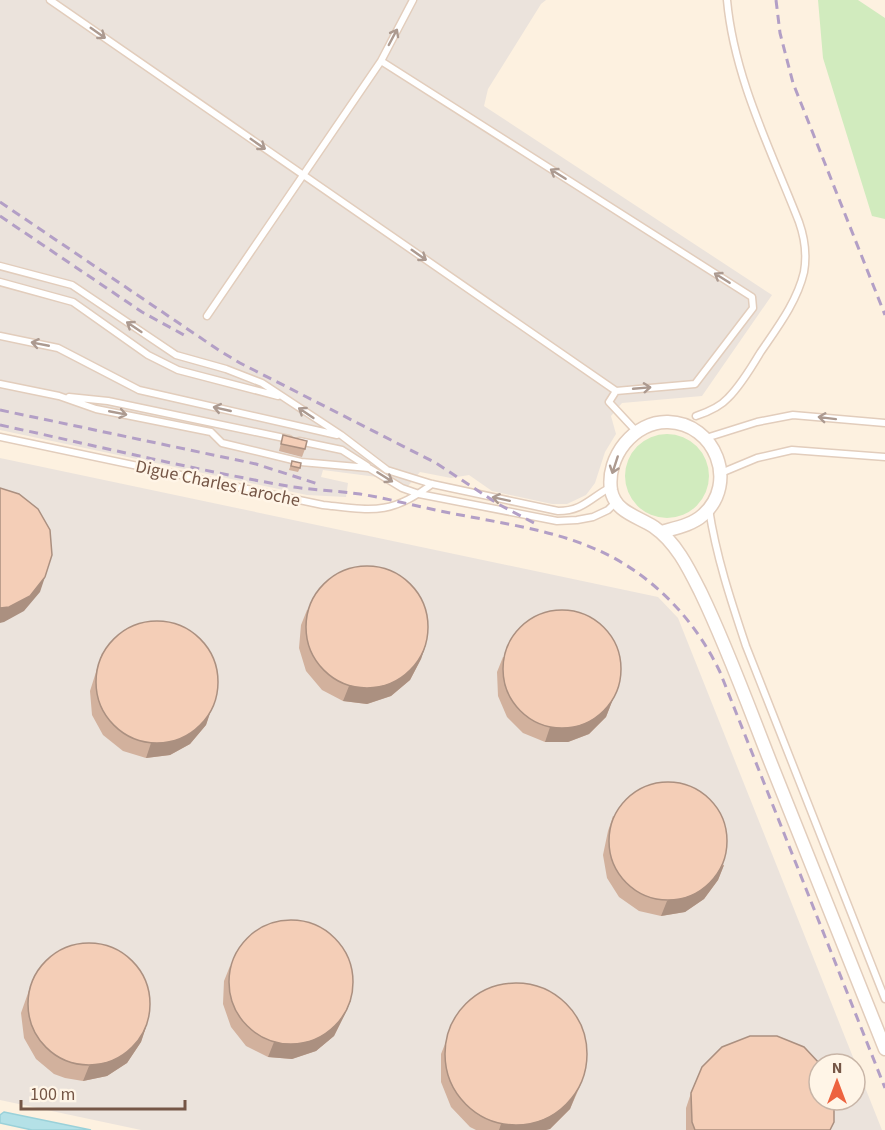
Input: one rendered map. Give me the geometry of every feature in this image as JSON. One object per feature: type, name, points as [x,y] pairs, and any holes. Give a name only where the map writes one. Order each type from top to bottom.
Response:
[{"type":"street","points":[[661,532],[695,521],[709,508],[718,492],[720,473],[717,456],[706,438],[692,428],[670,422],[653,423],[636,431],[628,438],[619,452],[611,473],[611,487],[615,503],[624,511],[661,532],[674,546],[701,593],[885,1049]]},
{"type":"lane","points":[[50,0],[616,391],[695,384],[753,308],[752,297],[381,61]]},
{"type":"lane","points":[[207,316],[381,61],[413,0]]},
{"type":"lane","points":[[696,416],[710,411],[728,399],[748,372],[790,308],[804,273],[806,256],[805,238],[744,84],[735,52],[727,0]]},
{"type":"lane","points":[[0,266],[72,285],[176,356],[226,369],[262,383],[341,435],[387,470],[432,484],[558,511],[575,510],[611,487]]},
{"type":"lane","points":[[0,282],[73,302],[148,355],[178,370],[284,398]]},
{"type":"lane","points":[[0,336],[58,348],[139,390],[341,435]]},
{"type":"lane","points":[[0,384],[59,396],[108,401],[342,450],[402,488],[419,495],[557,521],[593,517],[608,510],[615,503]]},
{"type":"lane","points":[[616,391],[609,402],[636,431]]},
{"type":"lane","points":[[59,396],[96,409],[211,432],[222,443],[301,462],[369,468]]},
{"type":"lane","points":[[706,438],[784,415],[885,423]]},
{"type":"lane","name":"Digue Charles Laroche","points":[[0,437],[322,505],[380,510],[419,495],[432,484]]},
{"type":"lane","points":[[720,473],[757,458],[792,450],[885,457]]},
{"type":"lane","points":[[709,508],[713,536],[746,646],[885,999]]},
{"type":"shaded area","points":[[0,0],[546,0],[541,4],[488,89],[484,106],[772,295],[702,396],[622,403],[611,416],[616,434],[605,452],[595,483],[586,495],[567,504],[552,504],[492,491],[469,475],[451,478],[420,472],[403,492],[377,477],[323,470],[321,477],[348,483],[346,497],[307,495],[0,430]]},
{"type":"shaded area","points":[[0,458],[658,597],[678,618],[851,1052],[807,1052],[807,1112],[867,1112],[867,1092],[882,1130],[141,1130],[0,1100]]},
{"type":"green space","points":[[818,0],[858,0],[885,18],[885,219],[872,216],[823,58]]},
{"type":"green space","points":[[659,434],[675,434],[691,441],[702,452],[709,468],[706,492],[697,506],[675,518],[659,518],[643,511],[632,500],[625,484],[625,468],[632,452],[643,441]]},
{"type":"water","points":[[4,1112],[91,1130],[32,1130],[0,1123],[0,1115]]},
{"type":"building","points":[[283,435],[307,441],[305,449],[281,444]]},
{"type":"building","points":[[292,461],[301,463],[300,468],[291,466]]},
{"type":"building","points":[[0,488],[19,494],[38,509],[50,530],[52,555],[45,577],[30,596],[9,607],[0,608]]},
{"type":"building","points":[[367,566],[391,570],[410,584],[424,603],[428,627],[424,651],[410,670],[391,684],[367,688],[343,684],[324,670],[310,651],[306,627],[310,603],[324,584],[343,570]]},
{"type":"building","points":[[562,610],[585,614],[604,627],[617,646],[621,669],[617,692],[604,711],[585,724],[562,728],[539,724],[520,711],[507,692],[503,669],[507,646],[520,627],[539,614]]},
{"type":"building","points":[[157,621],[180,626],[191,631],[200,639],[208,648],[213,659],[218,682],[213,705],[208,716],[200,725],[191,733],[180,738],[157,743],[134,738],[123,733],[114,725],[106,716],[101,705],[96,682],[101,659],[106,648],[114,639],[123,631],[134,626]]},
{"type":"building","points":[[668,782],[691,786],[710,799],[723,818],[727,841],[723,864],[710,883],[691,896],[668,900],[645,896],[626,883],[613,864],[609,841],[613,818],[626,799],[645,786]]},
{"type":"building","points":[[291,920],[315,925],[335,938],[348,958],[353,982],[348,1006],[335,1026],[315,1039],[291,1044],[267,1039],[247,1026],[234,1006],[229,982],[234,958],[247,938],[267,925]]},
{"type":"building","points":[[89,943],[112,947],[132,961],[146,981],[150,1004],[146,1027],[132,1047],[112,1061],[89,1065],[66,1061],[46,1047],[32,1027],[28,1004],[32,981],[46,961],[66,947]]},
{"type":"building","points":[[516,983],[543,989],[566,1004],[581,1027],[587,1054],[581,1081],[566,1104],[543,1119],[516,1125],[489,1119],[466,1104],[451,1081],[445,1054],[451,1027],[466,1004],[489,989]]},
{"type":"building","points":[[750,1036],[777,1036],[804,1047],[809,1052],[807,1112],[834,1112],[834,1122],[830,1130],[695,1130],[692,1122],[691,1093],[702,1067],[722,1047]]},
{"type":"railway","points":[[776,0],[780,33],[793,83],[885,315]]},
{"type":"railway","points":[[0,202],[220,351],[436,463],[498,504],[534,523]]},
{"type":"railway","points":[[0,216],[142,312],[184,335]]},
{"type":"railway","points":[[0,410],[256,464],[318,484]]},
{"type":"railway","points":[[0,425],[256,480],[293,487],[360,494],[542,531],[596,549],[631,568],[662,593],[689,622],[711,654],[720,672],[885,1088]]}]
